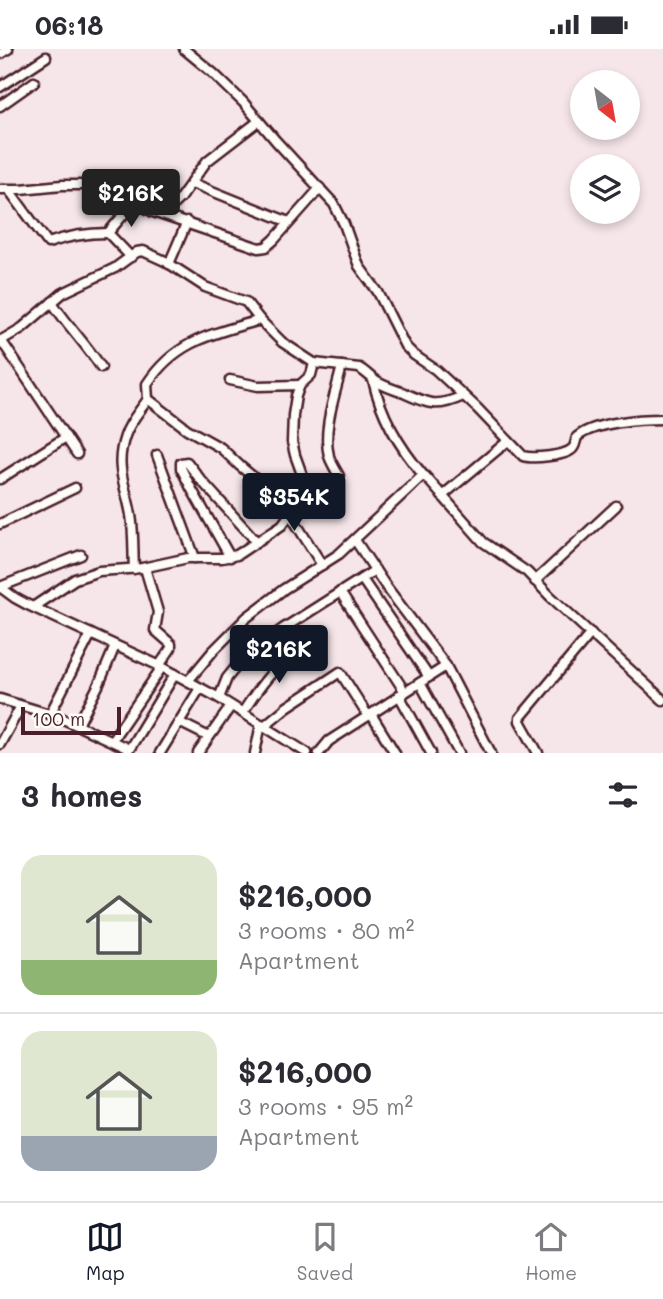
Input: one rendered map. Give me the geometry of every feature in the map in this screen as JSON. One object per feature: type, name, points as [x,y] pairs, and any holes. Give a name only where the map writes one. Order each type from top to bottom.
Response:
[{"type":"street","points":[[0,54],[8,49]]},
{"type":"street","points":[[184,49],[243,102],[337,210],[359,266],[382,299],[400,339],[414,355],[436,370],[489,419],[523,456],[533,458],[570,451],[575,446],[577,437],[588,431],[635,421],[663,419]]},
{"type":"street","points":[[0,87],[46,57]]},
{"type":"street","points":[[0,106],[34,82]]},
{"type":"street","points":[[163,214],[180,198],[207,161],[259,121]]},
{"type":"street","points":[[192,183],[289,222]]},
{"type":"street","points":[[4,190],[52,185],[85,184],[102,187],[153,212],[262,249],[278,236],[320,188]]},
{"type":"street","points":[[4,190],[48,243],[85,233],[107,233],[131,257]]},
{"type":"street","points":[[107,233],[135,201]]},
{"type":"street","points":[[169,264],[187,222]]},
{"type":"street","points":[[77,454],[1,341],[22,328],[63,293],[143,251],[205,287],[244,300],[282,342],[314,363],[363,370],[384,386],[430,404],[450,402],[463,396]]},
{"type":"street","points":[[52,302],[102,367]]},
{"type":"street","points":[[134,569],[132,525],[120,465],[126,433],[148,399],[147,384],[179,350],[203,337],[260,320]]},
{"type":"street","points":[[33,607],[57,590],[99,571],[145,568],[195,558],[230,557],[245,551],[282,524],[292,512],[304,485],[292,442],[293,415],[300,385],[311,375],[314,363]]},
{"type":"street","points":[[340,476],[330,456],[328,438],[331,408],[342,366]]},
{"type":"street","points":[[230,380],[258,387],[300,385]]},
{"type":"street","points":[[373,380],[396,439],[407,456],[483,542],[527,572],[663,700]]},
{"type":"street","points":[[148,399],[187,429],[222,448],[292,512],[322,565]]},
{"type":"street","points":[[0,479],[66,437]]},
{"type":"street","points":[[442,496],[508,441]]},
{"type":"street","points":[[157,456],[195,558]]},
{"type":"street","points":[[230,557],[191,488],[181,463],[187,462],[257,542]]},
{"type":"street","points":[[188,681],[246,618],[355,540],[424,476]]},
{"type":"street","points":[[0,512],[2,523],[75,488]]},
{"type":"street","points":[[536,581],[616,506]]},
{"type":"street","points":[[355,540],[446,666],[491,753]]},
{"type":"street","points":[[0,587],[81,555]]},
{"type":"street","points":[[112,740],[171,647],[155,630],[158,612],[145,568]]},
{"type":"street","points":[[219,698],[228,678],[244,657],[375,570]]},
{"type":"street","points":[[362,579],[429,677]]},
{"type":"street","points":[[0,587],[15,598],[188,681],[307,753]]},
{"type":"street","points":[[340,592],[402,694],[431,753]]},
{"type":"street","points":[[538,753],[520,718],[591,633]]},
{"type":"street","points":[[50,714],[90,634]]},
{"type":"street","points":[[78,725],[115,646]]},
{"type":"street","points":[[243,712],[268,675],[303,646]]},
{"type":"street","points":[[319,753],[329,741],[446,666]]},
{"type":"street","points":[[255,753],[263,725],[340,672],[395,753]]},
{"type":"street","points":[[0,699],[78,725],[112,740],[128,751],[175,674]]},
{"type":"street","points":[[420,683],[459,753]]},
{"type":"street","points":[[160,753],[200,688]]},
{"type":"street","points":[[0,744],[21,706]]},
{"type":"street","points":[[198,753],[231,706]]},
{"type":"street","points":[[179,722],[209,737]]}]
